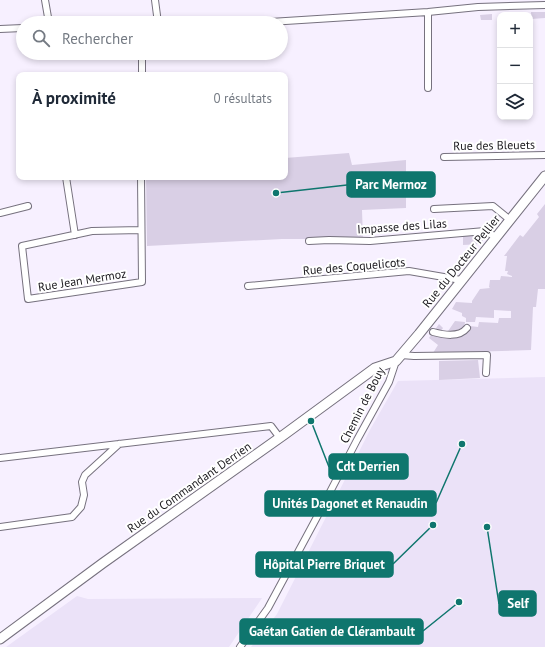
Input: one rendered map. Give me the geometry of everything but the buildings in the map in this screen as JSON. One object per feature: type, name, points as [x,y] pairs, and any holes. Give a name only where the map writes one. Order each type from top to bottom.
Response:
[{"type":"main road","name":"Rue du Docteur Pellier","points":[[398,358],[419,334],[545,176]]},
{"type":"main road","name":"Rue du Commandant Derrien","points":[[0,639],[103,563],[280,438],[375,368],[398,358]]},
{"type":"street","points":[[45,0],[48,16]]},
{"type":"street","points":[[155,0],[157,16]]},
{"type":"street","points":[[476,0],[478,7]]},
{"type":"street","points":[[288,21],[428,12],[478,7],[545,5]]},
{"type":"street","points":[[428,12],[428,88]]},
{"type":"street","points":[[0,29],[16,28]]},
{"type":"street","points":[[142,60],[142,72]]},
{"type":"street","name":"Rue des Bleuets","points":[[444,157],[545,155]]},
{"type":"street","points":[[66,180],[75,235]]},
{"type":"street","name":"Rue Jean Mermoz","points":[[141,180],[142,282],[28,299],[22,246],[92,231],[141,230]]},
{"type":"street","points":[[0,213],[28,206]]},
{"type":"street","points":[[434,209],[493,206],[510,220]]},
{"type":"street","name":"Impasse des Lilas","points":[[309,241],[370,241],[485,231],[496,237]]},
{"type":"street","name":"Rue des Coquelicots","points":[[248,286],[409,271],[461,280]]},
{"type":"street","points":[[433,332],[455,335],[465,331],[467,328]]},
{"type":"street","points":[[398,358],[414,356],[487,355],[486,373]]},
{"type":"street","name":"Chemin de Bouy","points":[[240,647],[268,608],[389,382],[398,358]]},
{"type":"street","points":[[0,458],[271,426],[280,438]]},
{"type":"street","points":[[0,527],[72,517],[81,508],[84,495],[82,482],[85,475],[119,444]]},
{"type":"shaded area","points":[[533,12],[545,12],[545,18],[533,19]]},
{"type":"shaded area","points":[[492,14],[492,20],[481,20],[480,15]]},
{"type":"shaded area","points":[[349,153],[352,165],[406,160],[406,208],[362,210],[363,239],[282,239],[147,246],[146,180],[288,180],[288,158]]},
{"type":"shaded area","points":[[545,204],[545,289],[538,289],[536,307],[533,307],[531,350],[433,353],[438,345],[429,338],[439,324],[443,328],[441,331],[446,334],[455,321],[465,322],[464,328],[470,328],[470,326],[478,327],[479,322],[498,323],[499,318],[511,318],[511,311],[494,310],[494,318],[476,317],[475,322],[466,322],[466,318],[462,316],[462,313],[452,309],[456,302],[472,303],[480,289],[490,288],[490,280],[500,280],[501,276],[512,277],[507,274],[508,271],[505,271],[507,256],[504,256],[520,235],[523,237],[539,217],[537,214]]},
{"type":"shaded area","points":[[482,233],[488,234],[480,244],[463,245],[463,235]]},
{"type":"shaded area","points":[[478,360],[480,378],[439,380],[439,361]]},
{"type":"shaded area","points":[[545,377],[545,647],[251,647],[277,614],[371,428],[398,381]]},
{"type":"shaded area","points":[[77,596],[88,599],[262,598],[229,647],[6,647]]},
{"type":"place","name":"Parc Mermoz","points":[[276,193]]},
{"type":"place","name":"Cdt Derrien","points":[[311,421]]},
{"type":"place","name":"Unités Dagonet et Renaudin","points":[[462,444]]},
{"type":"place","name":"Hôpital Pierre Briquet","points":[[433,525]]},
{"type":"place","name":"Self","points":[[487,527]]},
{"type":"place","name":"Gaétan Gatien de Clérambault","points":[[459,602]]}]
